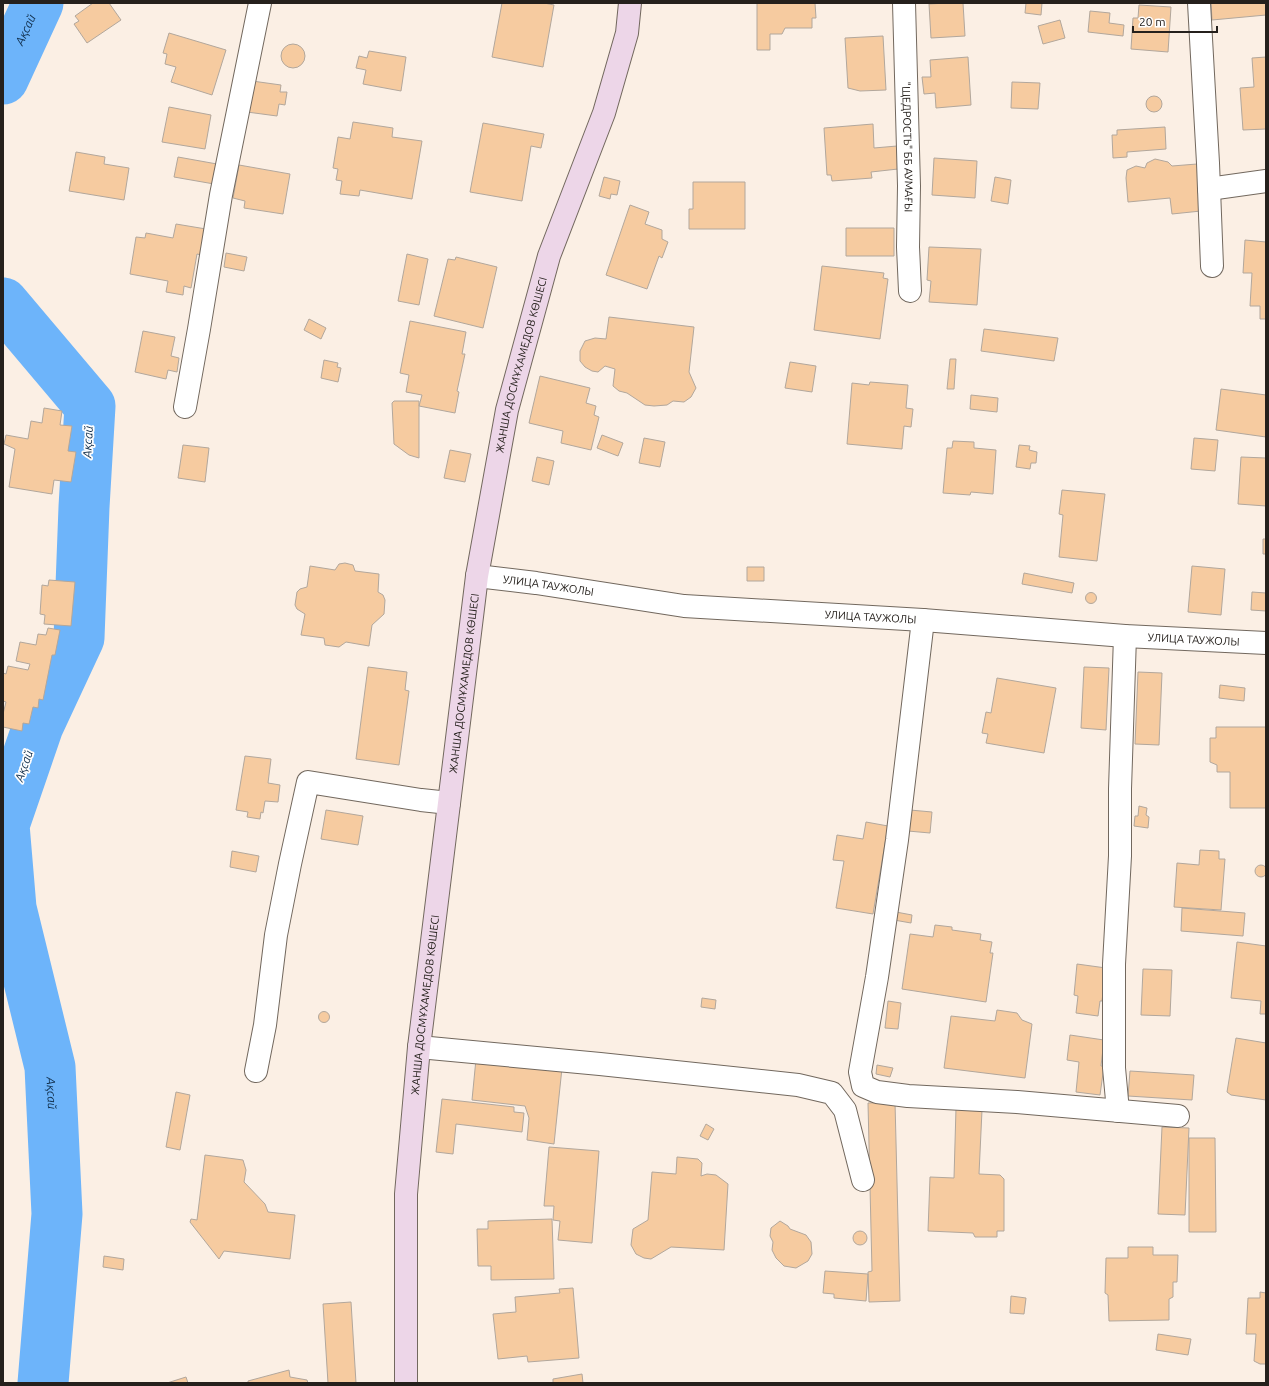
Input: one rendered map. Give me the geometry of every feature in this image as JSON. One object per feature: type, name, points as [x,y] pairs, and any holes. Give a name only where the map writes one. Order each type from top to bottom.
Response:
[{"type":"street","points":[[185,407],[221,195],[260,3]]},
{"type":"street","name":"ЖАНША ДОСМҰХАМЕДОВ КӨШЕСІ","points":[[406,1383],[406,1194],[420,1048],[478,576],[507,410],[549,256],[604,113],[627,33],[630,3]]},
{"type":"street","name":"\"ЩЕДРОСТЬ\" ББ АУМАҒЫ","points":[[904,3],[910,291]]},
{"type":"street","points":[[1198,3],[1212,266]]},
{"type":"street","points":[[1209,189],[1266,181]]},
{"type":"street","name":"УЛИЦА ТАУЖОЛЫ","points":[[478,576],[536,583],[684,606],[923,620],[1125,636],[1266,643]]},
{"type":"street","points":[[923,620],[897,840],[877,977],[860,1072],[864,1086],[877,1092],[908,1096],[1017,1102],[1178,1116]]},
{"type":"street","points":[[1118,1111],[1114,1068],[1114,964],[1120,856],[1120,773],[1125,636]]},
{"type":"street","points":[[256,1072],[265,1025],[276,935],[308,782],[449,803]]},
{"type":"street","points":[[420,1048],[600,1064],[790,1084],[832,1093],[845,1110],[863,1180]]},
{"type":"building","points":[[93,3],[109,3],[121,20],[87,43],[74,24],[79,21],[75,16]]},
{"type":"building","points":[[502,3],[544,3],[554,5],[543,67],[492,57]]},
{"type":"building","points":[[757,3],[815,3],[816,18],[812,18],[812,28],[785,28],[782,34],[770,34],[770,50],[757,50]]},
{"type":"building","points":[[963,3],[965,36],[931,38],[929,4]]},
{"type":"building","points":[[1026,3],[1042,3],[1041,15],[1025,13]]},
{"type":"building","points":[[1211,3],[1266,3],[1266,15],[1212,20]]},
{"type":"building","points":[[1139,5],[1171,7],[1168,52],[1131,49],[1133,18],[1138,18]]},
{"type":"building","points":[[1090,11],[1110,13],[1109,23],[1124,25],[1123,36],[1088,32]]},
{"type":"building","points":[[1060,20],[1065,38],[1043,44],[1038,26]]},
{"type":"building","points":[[169,33],[226,50],[212,95],[171,82],[176,67],[165,64],[167,54],[163,53]]},
{"type":"building","points":[[883,36],[886,90],[860,91],[848,88],[845,38]]},
{"type":"building","points":[[293,44],[302,47],[305,56],[302,65],[293,68],[284,65],[281,56],[284,47]]},
{"type":"building","points":[[369,51],[406,57],[401,91],[363,84],[366,70],[356,68],[359,56],[367,58]]},
{"type":"building","points":[[968,57],[971,105],[936,108],[935,93],[924,94],[922,77],[931,77],[930,60]]},
{"type":"building","points":[[1266,57],[1266,129],[1243,130],[1240,88],[1254,87],[1252,58]]},
{"type":"building","points":[[252,81],[281,85],[280,92],[287,92],[285,105],[279,104],[277,116],[247,112]]},
{"type":"building","points":[[1012,82],[1040,83],[1038,109],[1011,108]]},
{"type":"building","points":[[1154,96],[1161,101],[1162,104],[1157,111],[1154,112],[1147,107],[1146,104],[1151,97]]},
{"type":"building","points":[[169,107],[211,115],[205,149],[162,142]]},
{"type":"building","points":[[353,122],[393,128],[392,137],[422,141],[412,199],[360,190],[359,196],[340,194],[342,181],[336,180],[338,169],[333,168],[338,137],[350,139]]},
{"type":"building","points":[[483,123],[544,134],[541,148],[531,146],[522,201],[470,192]]},
{"type":"building","points":[[873,124],[874,148],[897,146],[898,169],[871,172],[872,178],[832,181],[831,175],[827,175],[824,128]]},
{"type":"building","points":[[1165,127],[1166,149],[1127,152],[1127,157],[1113,158],[1112,135],[1117,135],[1117,130]]},
{"type":"building","points":[[76,152],[105,157],[104,164],[129,168],[124,200],[69,191]]},
{"type":"building","points":[[178,157],[217,164],[214,184],[174,177]]},
{"type":"building","points":[[934,158],[977,161],[975,198],[932,195]]},
{"type":"building","points":[[1155,159],[1168,162],[1172,166],[1197,164],[1201,211],[1172,214],[1170,198],[1128,202],[1126,178],[1127,170],[1136,166],[1145,168],[1147,163]]},
{"type":"building","points":[[239,165],[290,174],[283,214],[244,208],[245,201],[233,198]]},
{"type":"building","points":[[604,177],[620,181],[617,195],[611,194],[610,199],[599,196]]},
{"type":"building","points":[[995,177],[1011,180],[1008,204],[991,201]]},
{"type":"building","points":[[693,182],[745,182],[745,229],[689,229],[689,209],[693,209]]},
{"type":"building","points":[[630,205],[649,212],[645,224],[662,230],[662,239],[668,242],[662,258],[659,256],[647,289],[606,275]]},
{"type":"building","points":[[176,224],[206,229],[201,255],[197,254],[191,288],[184,286],[183,295],[166,292],[168,281],[130,274],[136,237],[145,238],[146,233],[173,238]]},
{"type":"building","points":[[846,228],[894,228],[894,256],[846,256]]},
{"type":"building","points":[[1245,240],[1266,242],[1266,319],[1260,319],[1260,306],[1250,306],[1252,273],[1243,273]]},
{"type":"building","points":[[929,247],[981,249],[977,305],[929,302],[931,281],[927,280]]},
{"type":"building","points":[[226,253],[247,257],[244,271],[224,267]]},
{"type":"building","points":[[407,254],[428,259],[419,305],[398,301]]},
{"type":"building","points":[[456,257],[497,267],[483,328],[434,316],[448,259],[455,260]]},
{"type":"building","points":[[822,266],[884,273],[883,278],[888,279],[880,339],[814,330]]},
{"type":"building","points":[[609,317],[694,327],[689,372],[696,388],[691,397],[684,402],[673,401],[667,405],[645,405],[627,393],[619,391],[613,386],[615,369],[605,366],[598,372],[592,371],[585,367],[580,361],[580,351],[585,341],[595,338],[606,339]]},
{"type":"building","points":[[309,319],[326,328],[321,339],[304,330]]},
{"type":"building","points":[[410,321],[466,332],[462,354],[465,354],[457,391],[459,392],[455,413],[419,406],[422,395],[406,392],[409,375],[400,373]]},
{"type":"building","points":[[984,329],[1058,338],[1054,361],[981,351]]},
{"type":"building","points":[[143,331],[175,337],[171,356],[179,358],[177,372],[168,370],[166,379],[135,372]]},
{"type":"building","points":[[950,359],[956,359],[954,389],[947,389]]},
{"type":"building","points":[[324,360],[338,363],[337,367],[341,368],[338,382],[321,378]]},
{"type":"building","points":[[790,362],[816,366],[812,392],[785,388]]},
{"type":"building","points":[[540,376],[590,388],[586,403],[596,406],[594,415],[599,417],[591,450],[561,443],[563,431],[529,423]]},
{"type":"building","points":[[870,382],[908,385],[906,408],[913,409],[911,427],[904,426],[902,449],[847,444],[852,383],[869,385]]},
{"type":"building","points":[[1221,389],[1266,395],[1266,437],[1216,430]]},
{"type":"building","points":[[971,395],[998,398],[997,412],[970,409]]},
{"type":"building","points":[[394,401],[419,401],[419,458],[409,455],[394,444],[392,403]]},
{"type":"building","points":[[44,408],[62,411],[60,425],[72,426],[68,451],[76,452],[71,482],[54,480],[52,494],[9,487],[15,449],[4,444],[6,435],[28,439],[31,421],[42,423]]},
{"type":"building","points":[[602,435],[623,443],[618,456],[597,448]]},
{"type":"building","points":[[644,438],[665,442],[660,467],[639,463]]},
{"type":"building","points":[[1194,438],[1218,440],[1215,471],[1191,469]]},
{"type":"building","points":[[953,441],[974,442],[974,448],[996,450],[993,494],[971,492],[970,495],[943,493],[947,448],[952,448]]},
{"type":"building","points":[[183,445],[209,448],[205,482],[178,478]]},
{"type":"building","points":[[1019,445],[1030,446],[1029,450],[1037,452],[1036,463],[1031,463],[1030,469],[1016,467]]},
{"type":"building","points":[[450,450],[471,454],[465,482],[444,478]]},
{"type":"building","points":[[537,457],[554,461],[549,485],[532,481]]},
{"type":"building","points":[[1241,457],[1266,458],[1266,506],[1238,504]]},
{"type":"building","points":[[1062,490],[1105,494],[1097,561],[1059,557],[1063,515],[1059,514]]},
{"type":"building","points":[[1263,539],[1266,539],[1266,554],[1263,554]]},
{"type":"building","points":[[345,563],[353,565],[355,571],[379,574],[378,592],[383,595],[385,600],[384,614],[372,625],[369,646],[346,642],[339,647],[325,645],[324,638],[301,635],[305,614],[297,609],[295,605],[297,592],[300,589],[307,587],[310,566],[335,570],[339,564]]},
{"type":"building","points":[[1192,566],[1225,569],[1221,615],[1188,612]]},
{"type":"building","points":[[747,567],[764,567],[764,581],[747,581]]},
{"type":"building","points":[[1024,573],[1074,583],[1072,593],[1022,584]]},
{"type":"building","points":[[49,580],[75,582],[71,626],[44,624],[45,615],[40,614],[42,585],[48,586]]},
{"type":"building","points":[[1091,592],[1095,594],[1097,598],[1095,602],[1091,604],[1087,602],[1085,598],[1087,594]]},
{"type":"building","points":[[1252,592],[1266,593],[1266,611],[1251,610]]},
{"type":"building","points":[[48,628],[60,630],[55,655],[52,655],[43,700],[39,699],[38,708],[33,707],[29,724],[23,723],[22,731],[3,727],[3,714],[6,702],[3,701],[3,673],[6,674],[8,666],[28,670],[30,664],[16,661],[20,642],[36,645],[38,634],[46,635]]},
{"type":"building","points":[[368,667],[407,672],[405,690],[409,691],[399,765],[356,759]]},
{"type":"building","points":[[1084,667],[1109,668],[1106,730],[1081,728]]},
{"type":"building","points":[[1138,672],[1162,673],[1159,745],[1135,744]]},
{"type":"building","points":[[997,678],[1056,688],[1044,753],[986,743],[988,734],[982,733],[986,712],[991,713]]},
{"type":"building","points":[[1220,685],[1245,688],[1244,701],[1219,698]]},
{"type":"building","points":[[1216,727],[1266,727],[1266,808],[1230,808],[1230,772],[1217,772],[1217,765],[1210,762],[1210,738],[1216,738]]},
{"type":"building","points":[[245,756],[271,759],[268,783],[280,785],[278,802],[265,801],[263,813],[261,812],[260,819],[247,817],[248,812],[236,810]]},
{"type":"building","points":[[1139,806],[1147,808],[1146,815],[1149,817],[1148,828],[1134,826],[1135,816],[1138,816]]},
{"type":"building","points":[[326,810],[363,816],[358,845],[321,839]]},
{"type":"building","points":[[910,810],[932,812],[930,833],[908,831]]},
{"type":"building","points":[[866,822],[888,826],[873,914],[836,908],[844,861],[833,860],[837,835],[863,839]]},
{"type":"building","points":[[1200,850],[1219,851],[1219,859],[1225,859],[1221,910],[1174,907],[1177,863],[1199,865]]},
{"type":"building","points":[[232,851],[259,856],[256,872],[230,867]]},
{"type":"building","points":[[1263,865],[1266,866],[1266,876],[1259,877],[1256,876],[1255,869],[1256,866]]},
{"type":"building","points":[[1182,908],[1245,913],[1243,936],[1181,931]]},
{"type":"building","points":[[896,912],[912,915],[911,923],[894,920]]},
{"type":"building","points":[[935,925],[952,927],[952,930],[981,934],[980,940],[992,942],[990,953],[993,953],[986,1002],[902,989],[910,934],[933,937]]},
{"type":"building","points":[[1237,942],[1266,946],[1266,1014],[1260,1014],[1261,1001],[1231,998]]},
{"type":"building","points":[[1077,964],[1106,968],[1102,1001],[1100,1001],[1098,1016],[1076,1013],[1078,996],[1074,995]]},
{"type":"building","points":[[1143,969],[1172,970],[1170,1016],[1141,1015]]},
{"type":"building","points":[[702,998],[716,1000],[715,1009],[701,1007]]},
{"type":"building","points":[[888,1001],[901,1003],[898,1029],[885,1028]]},
{"type":"building","points":[[997,1010],[1017,1013],[1022,1020],[1032,1024],[1025,1078],[944,1068],[951,1016],[995,1021]]},
{"type":"building","points":[[322,1012],[326,1012],[328,1013],[328,1021],[322,1022],[319,1019],[319,1015]]},
{"type":"building","points":[[1070,1035],[1104,1040],[1101,1066],[1104,1066],[1100,1095],[1076,1092],[1079,1062],[1067,1060]]},
{"type":"building","points":[[1236,1038],[1266,1043],[1266,1100],[1231,1095],[1227,1092]]},
{"type":"building","points":[[476,1059],[562,1068],[554,1144],[527,1140],[529,1118],[525,1106],[472,1100]]},
{"type":"building","points":[[877,1065],[893,1068],[890,1077],[876,1074]]},
{"type":"building","points":[[1130,1071],[1194,1075],[1192,1100],[1128,1096]]},
{"type":"building","points":[[176,1092],[190,1095],[180,1150],[166,1147]]},
{"type":"building","points":[[442,1099],[514,1107],[514,1112],[524,1113],[522,1132],[456,1124],[453,1154],[436,1152]]},
{"type":"building","points":[[895,1102],[900,1301],[869,1302],[868,1272],[872,1271],[868,1103]]},
{"type":"building","points":[[956,1108],[982,1110],[979,1174],[1000,1175],[1004,1179],[1004,1231],[997,1231],[997,1237],[975,1237],[973,1233],[928,1231],[930,1177],[954,1178]]},
{"type":"building","points":[[706,1124],[714,1129],[708,1140],[700,1136]]},
{"type":"building","points":[[1162,1127],[1189,1128],[1185,1215],[1158,1214]]},
{"type":"building","points":[[1189,1138],[1215,1138],[1216,1232],[1189,1232]]},
{"type":"building","points":[[549,1147],[599,1151],[592,1243],[558,1240],[560,1221],[553,1220],[554,1206],[544,1206]]},
{"type":"building","points":[[205,1155],[243,1160],[246,1170],[244,1182],[265,1204],[268,1212],[295,1215],[290,1259],[224,1251],[219,1259],[190,1222],[191,1219],[197,1220]]},
{"type":"building","points":[[677,1157],[698,1159],[702,1163],[701,1176],[707,1174],[716,1175],[728,1184],[724,1250],[671,1247],[651,1259],[644,1258],[636,1254],[631,1245],[633,1229],[648,1220],[652,1172],[676,1174]]},
{"type":"building","points":[[552,1219],[554,1279],[491,1280],[491,1266],[478,1266],[477,1229],[488,1229],[488,1221]]},
{"type":"building","points":[[780,1221],[790,1229],[806,1235],[811,1242],[812,1254],[808,1261],[796,1268],[784,1266],[776,1258],[772,1250],[773,1242],[770,1236],[771,1228]]},
{"type":"building","points":[[857,1231],[863,1231],[867,1235],[867,1241],[863,1245],[857,1245],[853,1241],[853,1235]]},
{"type":"building","points":[[1128,1247],[1153,1247],[1153,1255],[1178,1255],[1177,1282],[1173,1282],[1173,1297],[1169,1299],[1169,1320],[1109,1321],[1108,1295],[1105,1293],[1106,1258],[1128,1258]]},
{"type":"building","points":[[104,1256],[124,1259],[123,1270],[103,1267]]},
{"type":"building","points":[[825,1271],[868,1274],[866,1301],[834,1298],[834,1294],[823,1293]]},
{"type":"building","points":[[573,1288],[579,1358],[528,1362],[527,1356],[498,1359],[493,1314],[516,1312],[515,1297],[560,1293],[559,1289]]},
{"type":"building","points":[[1260,1292],[1266,1293],[1266,1364],[1260,1364],[1254,1361],[1256,1334],[1246,1334],[1248,1298],[1260,1298]]},
{"type":"building","points":[[1011,1296],[1026,1298],[1024,1314],[1010,1313]]},
{"type":"building","points":[[351,1302],[356,1383],[328,1383],[323,1304]]},
{"type":"building","points":[[1158,1334],[1191,1339],[1188,1355],[1156,1350]]},
{"type":"building","points":[[289,1370],[290,1377],[307,1380],[308,1383],[248,1383],[248,1381]]},
{"type":"building","points":[[582,1374],[583,1383],[553,1383],[553,1379]]},
{"type":"building","points":[[186,1377],[188,1383],[167,1383]]},
{"type":"waterway","name":"Ақсай","points":[[3,79],[38,3]]},
{"type":"waterway","name":"Ақсай","points":[[3,303],[90,406],[84,507],[79,638],[38,726],[4,825],[11,908],[50,1067],[57,1214],[43,1383]]}]
